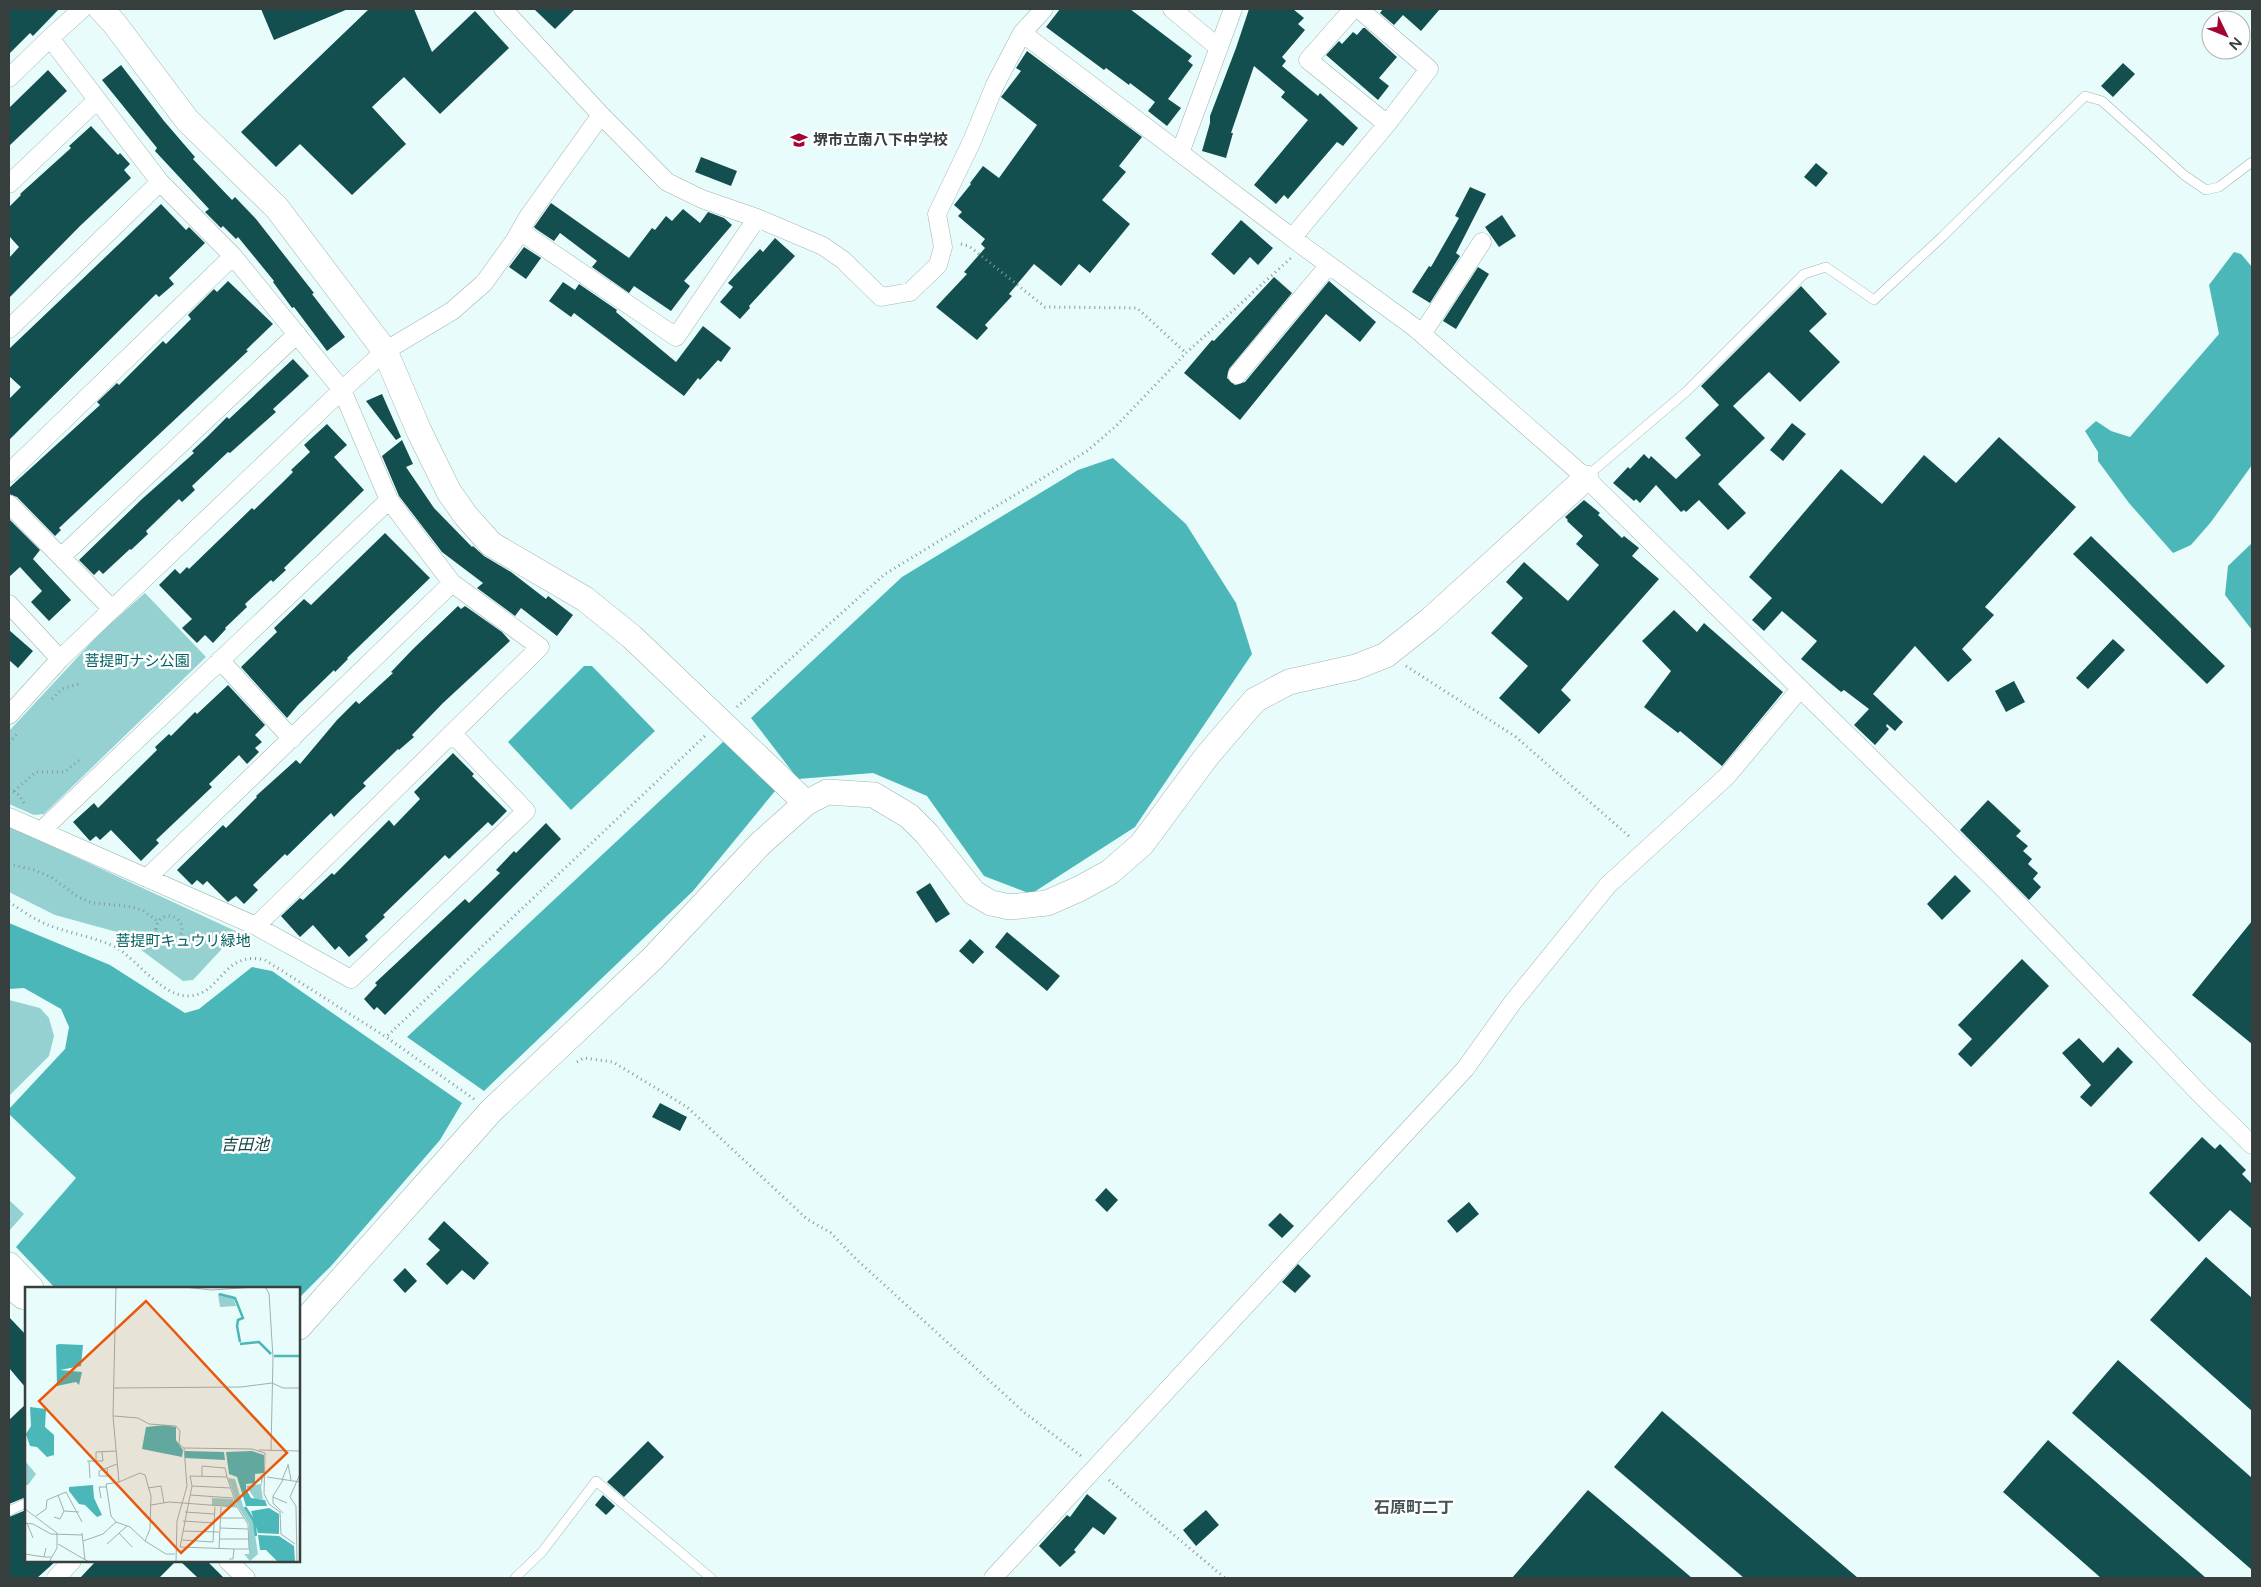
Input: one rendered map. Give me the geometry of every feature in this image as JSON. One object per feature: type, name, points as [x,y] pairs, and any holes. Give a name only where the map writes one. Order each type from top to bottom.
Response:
[{"type":"street","points":[[9,78],[82,9]]},
{"type":"street","points":[[101,9],[126,38],[187,120],[277,208],[385,351],[419,431],[449,492],[466,516],[491,544],[585,599],[632,637],[806,803]]},
{"type":"street","points":[[503,9],[667,182],[702,199],[757,218],[823,246],[842,260],[881,297],[910,292],[938,265],[943,247],[937,214],[972,141],[995,85],[1022,33],[1044,9]]},
{"type":"street","points":[[1172,9],[1219,48]]},
{"type":"street","points":[[1180,153],[1234,9]]},
{"type":"street","points":[[1353,9],[1308,60],[1387,124]]},
{"type":"street","points":[[1297,242],[1429,69],[1360,9]]},
{"type":"street","points":[[1022,33],[1297,242],[1422,334],[1586,478],[1999,884],[2201,1095],[2252,1144]]},
{"type":"street","points":[[50,38],[160,182],[233,256],[342,390],[389,500],[452,583],[540,647],[256,926]]},
{"type":"street","points":[[9,184],[97,100]]},
{"type":"street","points":[[9,715],[60,659],[342,390],[385,351],[452,311],[484,282],[601,114]]},
{"type":"street","points":[[9,329],[160,182]]},
{"type":"street","points":[[520,231],[676,337],[757,218]]},
{"type":"street","points":[[1422,334],[1482,242]]},
{"type":"street","points":[[9,472],[233,256]]},
{"type":"street","points":[[1237,375],[1329,265]]},
{"type":"street","points":[[61,557],[297,334]]},
{"type":"street","points":[[300,1326],[344,1278],[427,1180],[491,1111],[653,958],[760,844],[806,803],[827,792],[874,795],[909,816],[927,834],[974,893],[991,903],[1010,907],[1047,903],[1079,889],[1110,872],[1142,844],[1207,756],[1255,700],[1289,682],[1356,667],[1386,655],[1430,620],[1586,478]]},
{"type":"street","points":[[41,831],[389,500]]},
{"type":"street","points":[[9,504],[112,609]]},
{"type":"street","points":[[147,878],[452,583]]},
{"type":"street","points":[[9,604],[60,659]]},
{"type":"street","points":[[220,660],[292,739]]},
{"type":"street","points":[[993,1578],[1465,1069],[1513,1002],[1608,885],[1727,776],[1800,689]]},
{"type":"street","points":[[9,817],[256,926],[351,978],[526,811],[452,733]]},
{"type":"street","points":[[9,1266],[30,1287]]},
{"type":"street","points":[[9,1289],[22,1300],[25,1300]]},
{"type":"street","points":[[56,1578],[71,1562]]},
{"type":"street","points":[[229,1562],[246,1578]]},
{"type":"lane","points":[[1586,478],[1688,391],[1804,274],[1826,268],[1874,300],[1942,237],[2085,96],[2102,101],[2184,175],[2206,190],[2219,187],[2252,162]]},
{"type":"lane","points":[[515,1578],[542,1552],[596,1481],[711,1578]]},
{"type":"lane","points":[[9,1510],[25,1503]]},
{"type":"path","points":[[941,238],[969,246],[1045,307],[1137,308],[1186,353]]},
{"type":"path","points":[[386,1037],[720,722],[828,628],[885,574],[1087,451],[1116,426],[1186,353],[1273,276],[1297,242]]},
{"type":"path","points":[[1386,655],[1426,678],[1516,737],[1645,850]]},
{"type":"path","points":[[48,702],[62,688],[81,683]]},
{"type":"path","points":[[9,743],[22,729]]},
{"type":"path","points":[[14,791],[36,772],[64,772],[82,758]]},
{"type":"path","points":[[9,864],[34,870],[51,877],[78,897],[92,903],[127,906],[142,910],[159,922]]},
{"type":"path","points":[[9,902],[47,925],[116,948],[173,994],[187,996],[202,994],[239,960],[254,958],[265,960],[386,1037],[491,1111]]},
{"type":"path","points":[[169,916],[177,918],[182,929],[179,937],[172,941],[163,940],[156,930],[159,922],[169,916]]},
{"type":"path","points":[[613,1062],[687,1107],[807,1219],[831,1233],[857,1260],[1025,1413],[1064,1441],[1224,1578]]},
{"type":"green space","name":"菩提町ナシ公園","points":[[145,593],[206,657],[44,814],[34,815],[9,804],[9,731],[101,632]]},
{"type":"green space","name":"菩提町キュウリ緑地","points":[[9,826],[242,934],[233,937],[193,980],[183,981],[117,932],[55,915],[9,892]]},
{"type":"green space","points":[[9,1000],[40,1008],[49,1018],[54,1036],[49,1056],[9,1096]]},
{"type":"green space","points":[[9,1200],[24,1214],[9,1231]]},
{"type":"water","points":[[2234,252],[2241,254],[2252,267],[2252,465],[2211,522],[2191,545],[2173,553],[2129,503],[2098,461],[2098,452],[2085,431],[2096,421],[2111,431],[2130,437],[2219,334],[2209,285]]},
{"type":"water","points":[[1113,458],[1186,524],[1236,603],[1252,654],[1135,827],[1031,894],[984,876],[927,796],[873,773],[798,779],[751,718],[902,577],[1078,470]]},
{"type":"water","points":[[2252,543],[2252,630],[2225,595],[2228,566]]},
{"type":"water","points":[[584,666],[592,666],[655,731],[571,810],[508,742]]},
{"type":"water","points":[[724,741],[775,791],[693,891],[484,1091],[407,1037]]},
{"type":"water","name":"吉田池","points":[[9,923],[110,965],[185,1013],[199,1009],[252,967],[272,971],[462,1103],[440,1140],[332,1265],[300,1297],[300,1287],[54,1287],[16,1247],[76,1178],[9,1114],[9,1109],[65,1049],[69,1027],[61,1009],[24,988],[9,989]]},
{"type":"building","points":[[9,9],[59,9],[33,36],[30,33],[9,54]]},
{"type":"building","points":[[261,9],[348,9],[274,40]]},
{"type":"building","points":[[369,9],[414,9],[432,52],[475,11],[509,48],[440,114],[404,77],[372,107],[406,144],[352,195],[300,144],[276,167],[241,132]]},
{"type":"building","points":[[534,9],[575,9],[555,29]]},
{"type":"building","points":[[1060,9],[1130,9],[1192,56],[1188,61],[1193,65],[1168,99],[1181,108],[1167,126],[1148,111],[1155,102],[1130,83],[1129,85],[1106,68],[1104,70],[1046,27]]},
{"type":"building","points":[[1249,9],[1293,9],[1304,18],[1298,24],[1305,30],[1282,57],[1286,61],[1282,66],[1318,96],[1320,93],[1358,128],[1343,146],[1337,142],[1288,199],[1284,195],[1276,204],[1254,185],[1308,120],[1281,97],[1285,92],[1254,66],[1231,133],[1233,133],[1226,158],[1202,151],[1210,123],[1210,116]]},
{"type":"building","points":[[1383,9],[1440,9],[1421,31],[1403,15],[1394,25],[1380,13]]},
{"type":"building","points":[[1363,28],[1397,57],[1379,78],[1389,86],[1378,100],[1326,55],[1339,41],[1342,44],[1353,32],[1357,35]]},
{"type":"building","points":[[1027,51],[1142,137],[1119,166],[1126,172],[1102,200],[1130,224],[1090,273],[1079,264],[1061,286],[1034,264],[1009,294],[1012,296],[985,325],[988,328],[977,340],[936,307],[967,274],[964,272],[985,248],[981,244],[985,239],[958,216],[962,212],[954,205],[983,166],[999,178],[1037,125],[1001,97],[1021,71],[1016,68]]},
{"type":"building","points":[[2123,63],[2135,74],[2113,97],[2101,86]]},
{"type":"building","points":[[121,65],[164,121],[195,157],[193,159],[232,200],[235,197],[256,219],[314,293],[312,294],[345,337],[327,351],[238,237],[236,239],[223,226],[221,228],[205,212],[209,209],[155,151],[157,148],[102,80]]},
{"type":"building","points":[[48,70],[67,91],[9,146],[9,108]]},
{"type":"building","points":[[91,126],[118,155],[120,153],[130,164],[124,170],[131,178],[80,226],[9,298],[9,258],[19,247],[9,236],[9,207],[20,194],[71,148],[69,146]]},
{"type":"building","points":[[701,157],[737,171],[731,186],[695,172]]},
{"type":"building","points":[[1816,163],[1828,173],[1816,187],[1804,177]]},
{"type":"building","points":[[1470,187],[1486,194],[1456,253],[1460,256],[1430,303],[1412,292],[1429,266],[1431,267],[1459,218],[1455,216]]},
{"type":"building","points":[[551,203],[629,258],[652,228],[655,230],[666,216],[672,221],[683,209],[700,223],[708,212],[724,218],[732,225],[684,281],[690,286],[671,311],[634,286],[629,293],[592,267],[597,261],[560,233],[554,241],[536,229],[534,227]]},
{"type":"building","points":[[161,204],[186,230],[189,227],[205,243],[169,278],[174,284],[159,297],[156,294],[9,440],[9,399],[21,387],[9,376],[9,349]]},
{"type":"building","points":[[1502,215],[1516,236],[1499,247],[1485,227]]},
{"type":"building","points":[[1241,220],[1273,248],[1258,265],[1250,257],[1234,275],[1211,254]]},
{"type":"building","points":[[775,238],[795,256],[749,306],[750,308],[740,319],[720,302],[733,287],[728,283],[760,249],[763,252]]},
{"type":"building","points":[[524,247],[541,258],[526,279],[509,267]]},
{"type":"building","points":[[1478,267],[1489,274],[1456,329],[1443,321]]},
{"type":"building","points":[[1274,277],[1292,293],[1229,369],[1227,378],[1235,385],[1245,382],[1329,281],[1376,322],[1360,342],[1326,314],[1240,420],[1184,373],[1212,340],[1214,341]]},
{"type":"building","points":[[228,281],[273,324],[246,350],[248,351],[59,528],[61,530],[55,536],[17,497],[9,494],[9,488],[100,405],[97,402],[117,383],[119,385],[163,341],[166,344],[191,319],[188,315],[214,289],[217,292]]},
{"type":"building","points":[[563,282],[575,290],[579,284],[617,310],[616,312],[676,362],[703,326],[731,348],[721,362],[718,360],[700,380],[698,378],[684,396],[574,313],[571,317],[549,301]]},
{"type":"building","points":[[1801,286],[1827,314],[1809,331],[1840,362],[1800,402],[1769,372],[1733,406],[1765,438],[1718,484],[1746,513],[1728,530],[1699,500],[1686,512],[1684,510],[1681,512],[1656,485],[1640,503],[1636,499],[1634,501],[1613,483],[1644,454],[1649,459],[1651,456],[1676,479],[1701,455],[1685,438],[1719,405],[1701,386]]},
{"type":"building","points":[[293,359],[309,376],[273,409],[276,412],[230,453],[228,452],[192,486],[195,490],[182,502],[179,499],[146,531],[148,534],[131,550],[103,574],[99,570],[94,575],[79,560],[142,499],[194,453],[192,451],[227,417],[229,419]]},
{"type":"building","points":[[382,394],[401,437],[396,440],[366,401]]},
{"type":"building","points":[[1792,423],[1806,434],[1783,461],[1770,450]]},
{"type":"building","points":[[327,424],[347,445],[334,457],[364,490],[284,568],[286,570],[273,582],[271,580],[245,604],[247,607],[225,628],[213,643],[205,635],[197,643],[182,628],[192,619],[159,585],[175,569],[180,574],[187,567],[189,569],[252,508],[254,510],[293,472],[291,470],[310,452],[304,445]]},
{"type":"building","points":[[1999,437],[2076,507],[1985,607],[1994,615],[1962,649],[1972,660],[1948,682],[1915,646],[1873,694],[1903,722],[1895,731],[1887,724],[1886,726],[1889,729],[1875,745],[1854,725],[1869,709],[1844,690],[1841,692],[1801,659],[1817,641],[1782,611],[1764,631],[1752,620],[1772,598],[1749,577],[1841,469],[1882,504],[1924,455],[1956,483]]},
{"type":"building","points":[[402,440],[413,464],[406,467],[434,508],[472,547],[511,572],[546,599],[548,596],[573,615],[557,636],[521,608],[515,616],[477,588],[483,583],[442,552],[399,496],[382,456]]},
{"type":"building","points":[[1584,500],[1600,513],[1598,515],[1622,538],[1624,536],[1639,548],[1632,556],[1659,579],[1561,690],[1571,700],[1539,734],[1499,698],[1528,666],[1491,633],[1523,598],[1506,582],[1524,562],[1568,601],[1599,565],[1576,544],[1583,536],[1565,517]]},
{"type":"building","points":[[9,519],[40,550],[33,559],[71,600],[49,621],[31,602],[42,591],[20,567],[9,577]]},
{"type":"building","points":[[385,533],[430,578],[347,658],[335,672],[334,670],[298,705],[287,718],[241,667],[277,632],[274,628],[304,599],[311,605]]},
{"type":"building","points":[[2091,536],[2225,666],[2207,684],[2073,554]]},
{"type":"building","points":[[458,606],[461,609],[465,606],[502,632],[510,641],[443,703],[412,735],[414,737],[398,749],[363,783],[366,786],[334,817],[331,813],[287,856],[285,854],[253,885],[258,890],[244,904],[236,896],[228,902],[207,881],[203,885],[197,880],[192,885],[177,870],[223,825],[226,828],[256,796],[296,760],[300,764],[337,720],[356,701],[359,704],[393,673],[391,672],[413,649]]},
{"type":"building","points":[[1674,610],[1697,632],[1704,623],[1783,692],[1722,766],[1680,731],[1678,733],[1644,707],[1671,671],[1642,641]]},
{"type":"building","points":[[9,630],[33,651],[18,668],[9,660]]},
{"type":"building","points":[[2113,639],[2125,650],[2088,689],[2076,678]]},
{"type":"building","points":[[2014,681],[2025,702],[2006,712],[1995,691]]},
{"type":"building","points":[[228,685],[265,725],[255,735],[262,742],[255,748],[259,752],[247,764],[239,755],[209,784],[212,787],[156,840],[159,843],[141,861],[111,830],[100,840],[96,836],[90,841],[73,822],[94,803],[98,808],[157,750],[155,747],[169,734],[171,736],[195,712],[197,714]]},
{"type":"building","points":[[453,753],[474,774],[472,776],[507,811],[492,826],[488,822],[449,859],[445,855],[383,915],[385,917],[365,936],[368,940],[349,957],[339,946],[335,950],[313,925],[300,937],[281,916],[300,898],[303,900],[332,873],[334,875],[389,820],[394,826],[420,799],[414,792]]},
{"type":"building","points":[[1988,800],[2021,831],[2016,836],[2028,846],[2023,851],[2032,859],[2028,864],[2038,873],[2033,879],[2041,887],[2029,900],[1960,830]]},
{"type":"building","points":[[546,823],[561,839],[385,1015],[377,1007],[374,1010],[364,999],[377,985],[375,983],[465,899],[469,903],[500,873],[496,870],[514,851],[516,853]]},
{"type":"building","points":[[1955,875],[1971,891],[1942,920],[1927,904]]},
{"type":"building","points":[[930,883],[950,914],[936,923],[916,892]]},
{"type":"building","points":[[2252,921],[2252,1044],[2192,995]]},
{"type":"building","points":[[1007,932],[1060,976],[1047,991],[995,947]]},
{"type":"building","points":[[970,939],[984,952],[973,964],[959,951]]},
{"type":"building","points":[[2022,959],[2049,986],[1971,1067],[1958,1054],[1972,1039],[1958,1025]]},
{"type":"building","points":[[2079,1038],[2103,1063],[2118,1047],[2133,1062],[2091,1107],[2080,1097],[2091,1085],[2062,1053]]},
{"type":"building","points":[[660,1103],[687,1117],[680,1131],[652,1117]]},
{"type":"building","points":[[2202,1137],[2215,1149],[2220,1144],[2246,1170],[2242,1174],[2252,1184],[2252,1229],[2230,1210],[2199,1242],[2149,1193]]},
{"type":"building","points":[[1106,1188],[1118,1200],[1107,1212],[1095,1200]]},
{"type":"building","points":[[1469,1202],[1479,1214],[1457,1233],[1447,1221]]},
{"type":"building","points":[[1280,1213],[1294,1226],[1282,1238],[1268,1225]]},
{"type":"building","points":[[444,1221],[489,1263],[474,1280],[462,1270],[447,1285],[426,1264],[440,1250],[428,1239]]},
{"type":"building","points":[[2206,1257],[2252,1298],[2252,1411],[2150,1320]]},
{"type":"building","points":[[1298,1264],[1311,1276],[1295,1293],[1282,1282]]},
{"type":"building","points":[[405,1268],[417,1281],[405,1293],[393,1280]]},
{"type":"building","points":[[9,1317],[25,1334],[25,1387],[9,1368]]},
{"type":"building","points":[[2118,1360],[2252,1478],[2252,1570],[2072,1413]]},
{"type":"building","points":[[25,1405],[25,1497],[9,1504],[9,1420]]},
{"type":"building","points":[[1662,1411],[1858,1578],[1744,1578],[1614,1467]]},
{"type":"building","points":[[2048,1440],[2206,1578],[2101,1578],[2003,1492]]},
{"type":"building","points":[[648,1441],[664,1457],[624,1497],[607,1482]]},
{"type":"building","points":[[1588,1490],[1692,1578],[1512,1578]]},
{"type":"building","points":[[1087,1494],[1117,1518],[1104,1535],[1093,1527],[1074,1550],[1076,1552],[1060,1567],[1039,1546],[1067,1515],[1070,1517]]},
{"type":"building","points":[[603,1495],[615,1506],[606,1515],[595,1505]]},
{"type":"building","points":[[25,1510],[25,1562],[55,1562],[37,1578],[9,1578],[9,1517]]},
{"type":"building","points":[[1206,1510],[1219,1525],[1196,1546],[1183,1530]]},
{"type":"building","points":[[95,1562],[175,1562],[159,1578],[80,1578]]},
{"type":"building","points":[[181,1562],[208,1562],[224,1578],[198,1578]]},
{"type":"place","name":"堺市立南八下中学校","points":[[799,140]]},
{"type":"district","name":"石原町二丁","points":[[1414,1508]]}]
